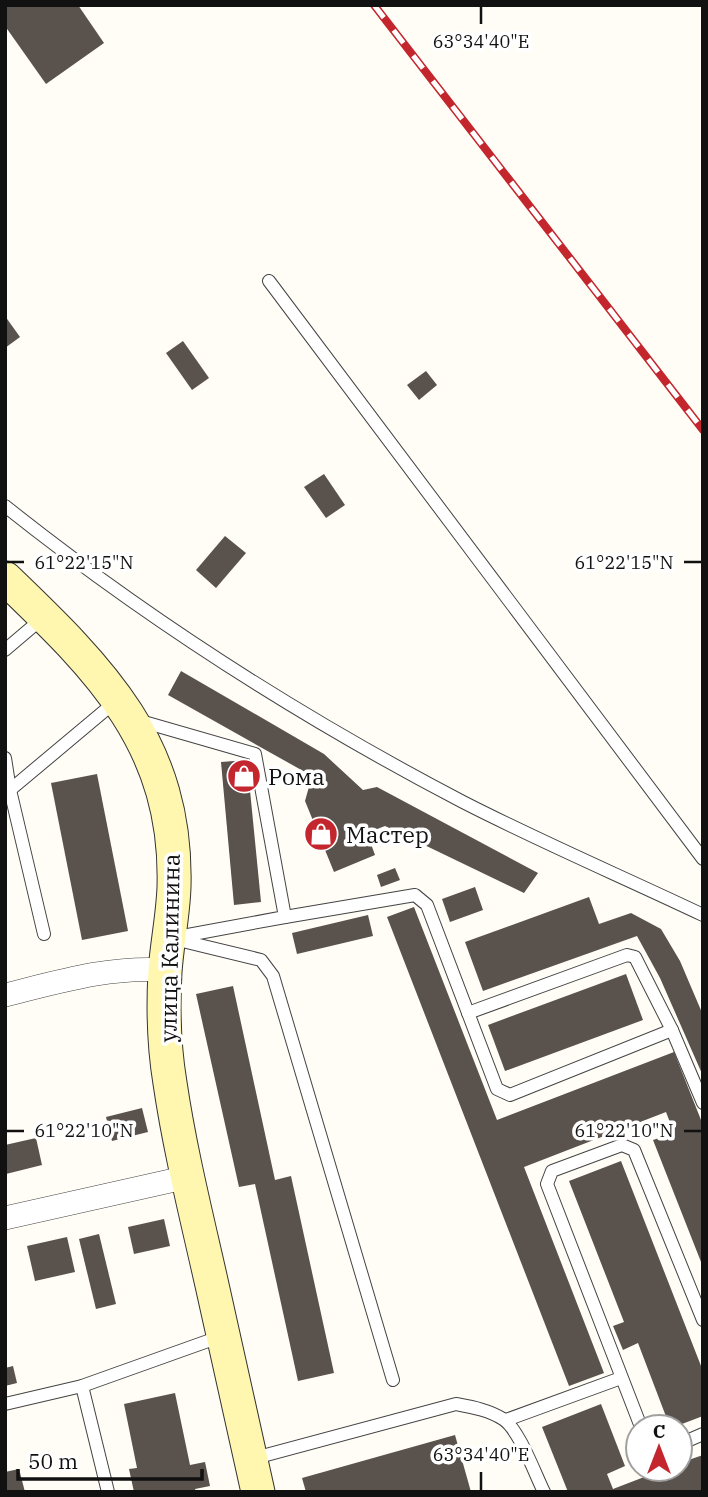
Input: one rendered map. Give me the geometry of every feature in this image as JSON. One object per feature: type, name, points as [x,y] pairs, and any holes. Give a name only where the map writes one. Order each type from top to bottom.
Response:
[{"type":"street","name":"улица Калинина","points":[[5,578],[91,664],[124,709],[152,756],[168,812],[174,886],[167,954],[165,1021],[169,1081],[258,1492]]},
{"type":"street","points":[[5,995],[112,970],[140,968],[167,954]]},
{"type":"street","points":[[5,1218],[188,1177]]},
{"type":"lane","points":[[269,281],[703,859]]},
{"type":"lane","points":[[5,506],[62,552],[192,642],[332,730],[464,802],[703,915]]},
{"type":"lane","points":[[5,650],[45,616]]},
{"type":"lane","points":[[10,790],[124,709],[254,754],[285,917]]},
{"type":"lane","points":[[5,758],[44,934]]},
{"type":"lane","points":[[167,954],[285,917],[415,895],[428,905],[497,1089],[510,1095],[672,1030]]},
{"type":"lane","points":[[167,954],[261,960],[273,976],[393,1380]]},
{"type":"lane","points":[[468,1013],[626,955],[635,957],[672,1030],[703,1103]]},
{"type":"lane","points":[[635,1413],[547,1184],[552,1171],[622,1145],[634,1150],[703,1320]]},
{"type":"lane","points":[[5,1404],[82,1386],[223,1335]]},
{"type":"lane","points":[[506,1420],[621,1378]]},
{"type":"lane","points":[[82,1386],[108,1492]]},
{"type":"lane","points":[[250,1459],[456,1404],[479,1408],[506,1420],[518,1438],[544,1492]]},
{"type":"building","points":[[5,5],[78,5],[104,43],[46,84],[5,26]]},
{"type":"building","points":[[5,316],[20,337],[5,348]]},
{"type":"building","points":[[183,341],[209,378],[192,390],[166,353]]},
{"type":"building","points":[[426,371],[437,385],[419,400],[407,385]]},
{"type":"building","points":[[324,474],[345,505],[326,518],[304,487]]},
{"type":"building","points":[[225,536],[246,553],[216,588],[196,570]]},
{"type":"building","points":[[181,671],[324,754],[363,790],[377,787],[538,873],[524,893],[385,826],[367,833],[375,855],[334,872],[305,801],[312,776],[168,695]]},
{"type":"building","points":[[247,760],[261,902],[234,905],[221,762]]},
{"type":"building","points":[[97,774],[128,931],[82,940],[51,783]]},
{"type":"building","points":[[395,868],[400,880],[381,887],[377,875]]},
{"type":"building","points":[[475,887],[483,910],[450,922],[442,899]]},
{"type":"building","points":[[589,897],[599,924],[631,913],[661,929],[680,961],[703,1015],[703,1076],[660,978],[637,936],[483,991],[465,942]]},
{"type":"building","points":[[414,907],[497,1120],[674,1052],[703,1125],[703,1267],[653,1140],[674,1133],[666,1112],[524,1167],[604,1373],[569,1386],[387,917]]},
{"type":"building","points":[[368,915],[373,936],[297,954],[292,933]]},
{"type":"building","points":[[626,974],[643,1020],[505,1071],[488,1025]]},
{"type":"building","points":[[233,986],[275,1180],[291,1176],[334,1373],[298,1381],[255,1184],[239,1187],[196,994]]},
{"type":"building","points":[[142,1108],[148,1132],[112,1141],[106,1117]]},
{"type":"building","points":[[36,1138],[42,1165],[6,1174],[5,1145]]},
{"type":"building","points":[[621,1161],[703,1371],[703,1416],[694,1419],[694,1413],[665,1413],[638,1343],[623,1350],[613,1326],[624,1322],[569,1181]]},
{"type":"building","points":[[164,1219],[170,1246],[134,1254],[128,1227]]},
{"type":"building","points":[[99,1234],[116,1304],[96,1309],[79,1239]]},
{"type":"building","points":[[67,1237],[75,1272],[35,1281],[27,1246]]},
{"type":"building","points":[[13,1366],[17,1383],[5,1386],[5,1368]]},
{"type":"building","points":[[175,1393],[190,1465],[205,1462],[210,1486],[195,1489],[196,1492],[134,1492],[129,1469],[137,1468],[124,1404]]},
{"type":"building","points":[[601,1404],[624,1463],[624,1466],[607,1474],[613,1489],[629,1483],[694,1483],[694,1458],[703,1455],[703,1492],[568,1492],[542,1427]]},
{"type":"building","points":[[455,1435],[471,1492],[306,1492],[302,1478]]},
{"type":"building","points":[[19,1469],[25,1492],[5,1492],[5,1472]]},
{"type":"railway","points":[[374,5],[703,430]]},
{"type":"place","name":"Рома","points":[[244,776]]},
{"type":"place","name":"Мастер","points":[[321,834]]}]
